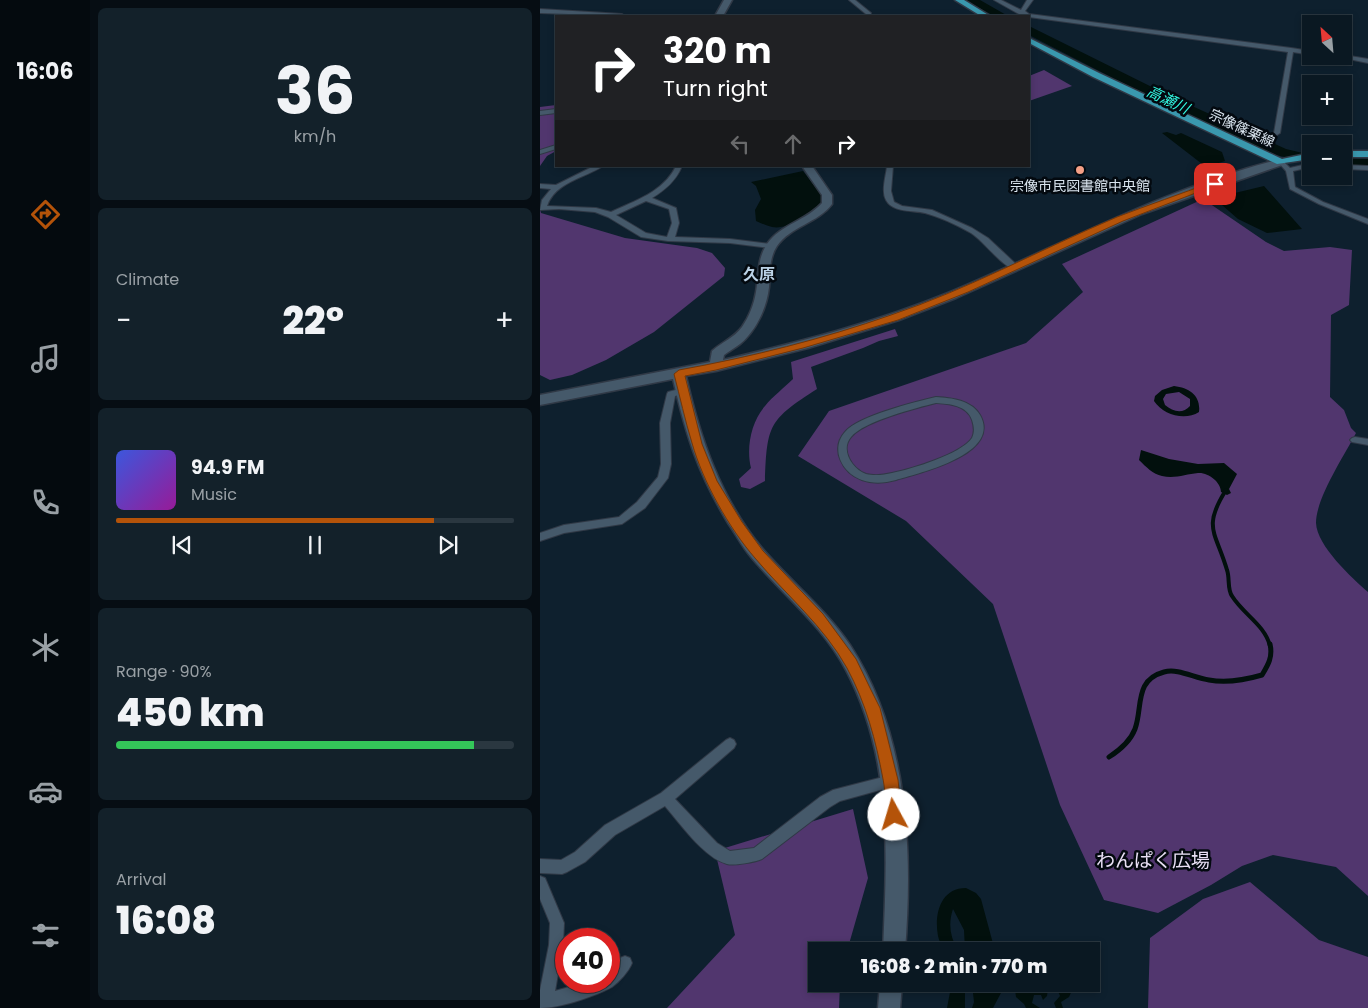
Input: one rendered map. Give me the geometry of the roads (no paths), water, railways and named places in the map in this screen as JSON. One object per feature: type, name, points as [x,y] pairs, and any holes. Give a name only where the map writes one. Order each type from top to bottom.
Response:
[{"type":"main road","points":[[959,0],[984,15]]},
{"type":"main road","name":"宗像篠栗線","points":[[1030,41],[1096,75],[1281,162],[1302,158]]},
{"type":"main road","points":[[1352,154],[1368,154]]},
{"type":"street","points":[[720,15],[728,0]]},
{"type":"street","points":[[852,0],[868,15]]},
{"type":"street","points":[[997,0],[1021,13],[1302,52]]},
{"type":"street","points":[[1021,13],[1030,0]]},
{"type":"street","points":[[540,11],[606,15]]},
{"type":"street","points":[[1277,133],[1291,50]]},
{"type":"street","points":[[1352,58],[1368,61]]},
{"type":"street","points":[[540,113],[555,111]]},
{"type":"street","points":[[540,152],[555,147]]},
{"type":"street","points":[[540,400],[716,367],[895,318],[1015,268],[1120,219],[1281,162],[1289,170],[1292,188],[1321,203],[1368,222]]},
{"type":"street","points":[[598,167],[578,175],[558,187],[544,202],[542,207],[559,206],[596,210],[611,215],[644,236],[730,241],[771,246]]},
{"type":"street","points":[[611,215],[645,198],[671,181],[676,175],[678,167]]},
{"type":"street","points":[[716,367],[717,354],[742,335],[757,308],[762,295],[765,264],[771,246],[783,231],[818,214],[827,204],[827,195],[807,167]]},
{"type":"street","points":[[890,167],[890,181],[887,190],[891,203],[927,212],[975,232],[1004,261],[1015,268]]},
{"type":"street","points":[[1289,170],[1302,167]]},
{"type":"street","points":[[1352,167],[1368,168]]},
{"type":"street","points":[[540,186],[558,187]]},
{"type":"street","points":[[645,198],[672,208],[677,217],[675,231],[670,239]]},
{"type":"street","points":[[679,374],[697,444],[712,482],[738,526],[758,554],[819,618],[851,663],[873,708],[891,780],[898,849],[894,942]]},
{"type":"street","points":[[540,538],[564,529],[610,524],[622,520],[641,505],[663,478],[666,464],[665,423],[671,394],[683,391]]},
{"type":"street","points":[[936,400],[949,400],[962,404],[972,412],[977,419],[979,434],[971,447],[956,455],[896,476],[875,478],[864,476],[850,468],[845,462],[842,448],[847,435],[867,422],[924,403],[936,400]]},
{"type":"street","points":[[1355,440],[1368,442]]},
{"type":"street","points":[[540,866],[562,867],[580,858],[610,830],[666,798],[730,744]]},
{"type":"street","points":[[666,798],[712,848],[729,858],[757,854],[825,802],[838,795],[891,780]]},
{"type":"street","points":[[540,883],[557,923],[556,945],[545,1004],[580,993]]},
{"type":"street","points":[[620,968],[625,963]]},
{"type":"street","points":[[889,1008],[890,992]]},
{"type":"waterway","name":"高瀬川","points":[[971,0],[1000,15]]},
{"type":"waterway","name":"高瀬川","points":[[1030,31],[1163,98],[1281,152],[1302,157]]},
{"type":"waterway","name":"高瀬川","points":[[1352,162],[1368,163]]},
{"type":"waterway","points":[[1226,490],[1214,513],[1213,530],[1228,573],[1232,596],[1264,632],[1270,646]]},
{"type":"waterway","points":[[1109,757],[1124,745],[1133,734],[1141,695],[1148,681],[1154,676],[1164,672],[1175,671],[1203,679],[1229,681],[1262,675],[1270,657],[1270,644]]},
{"type":"place","name":"宗像市民図書館中央館","points":[[1080,170]]},
{"type":"district","name":"久原","points":[[759,274]]},
{"type":"park label","name":"わんぱく広場","points":[[1153,860]]}]
